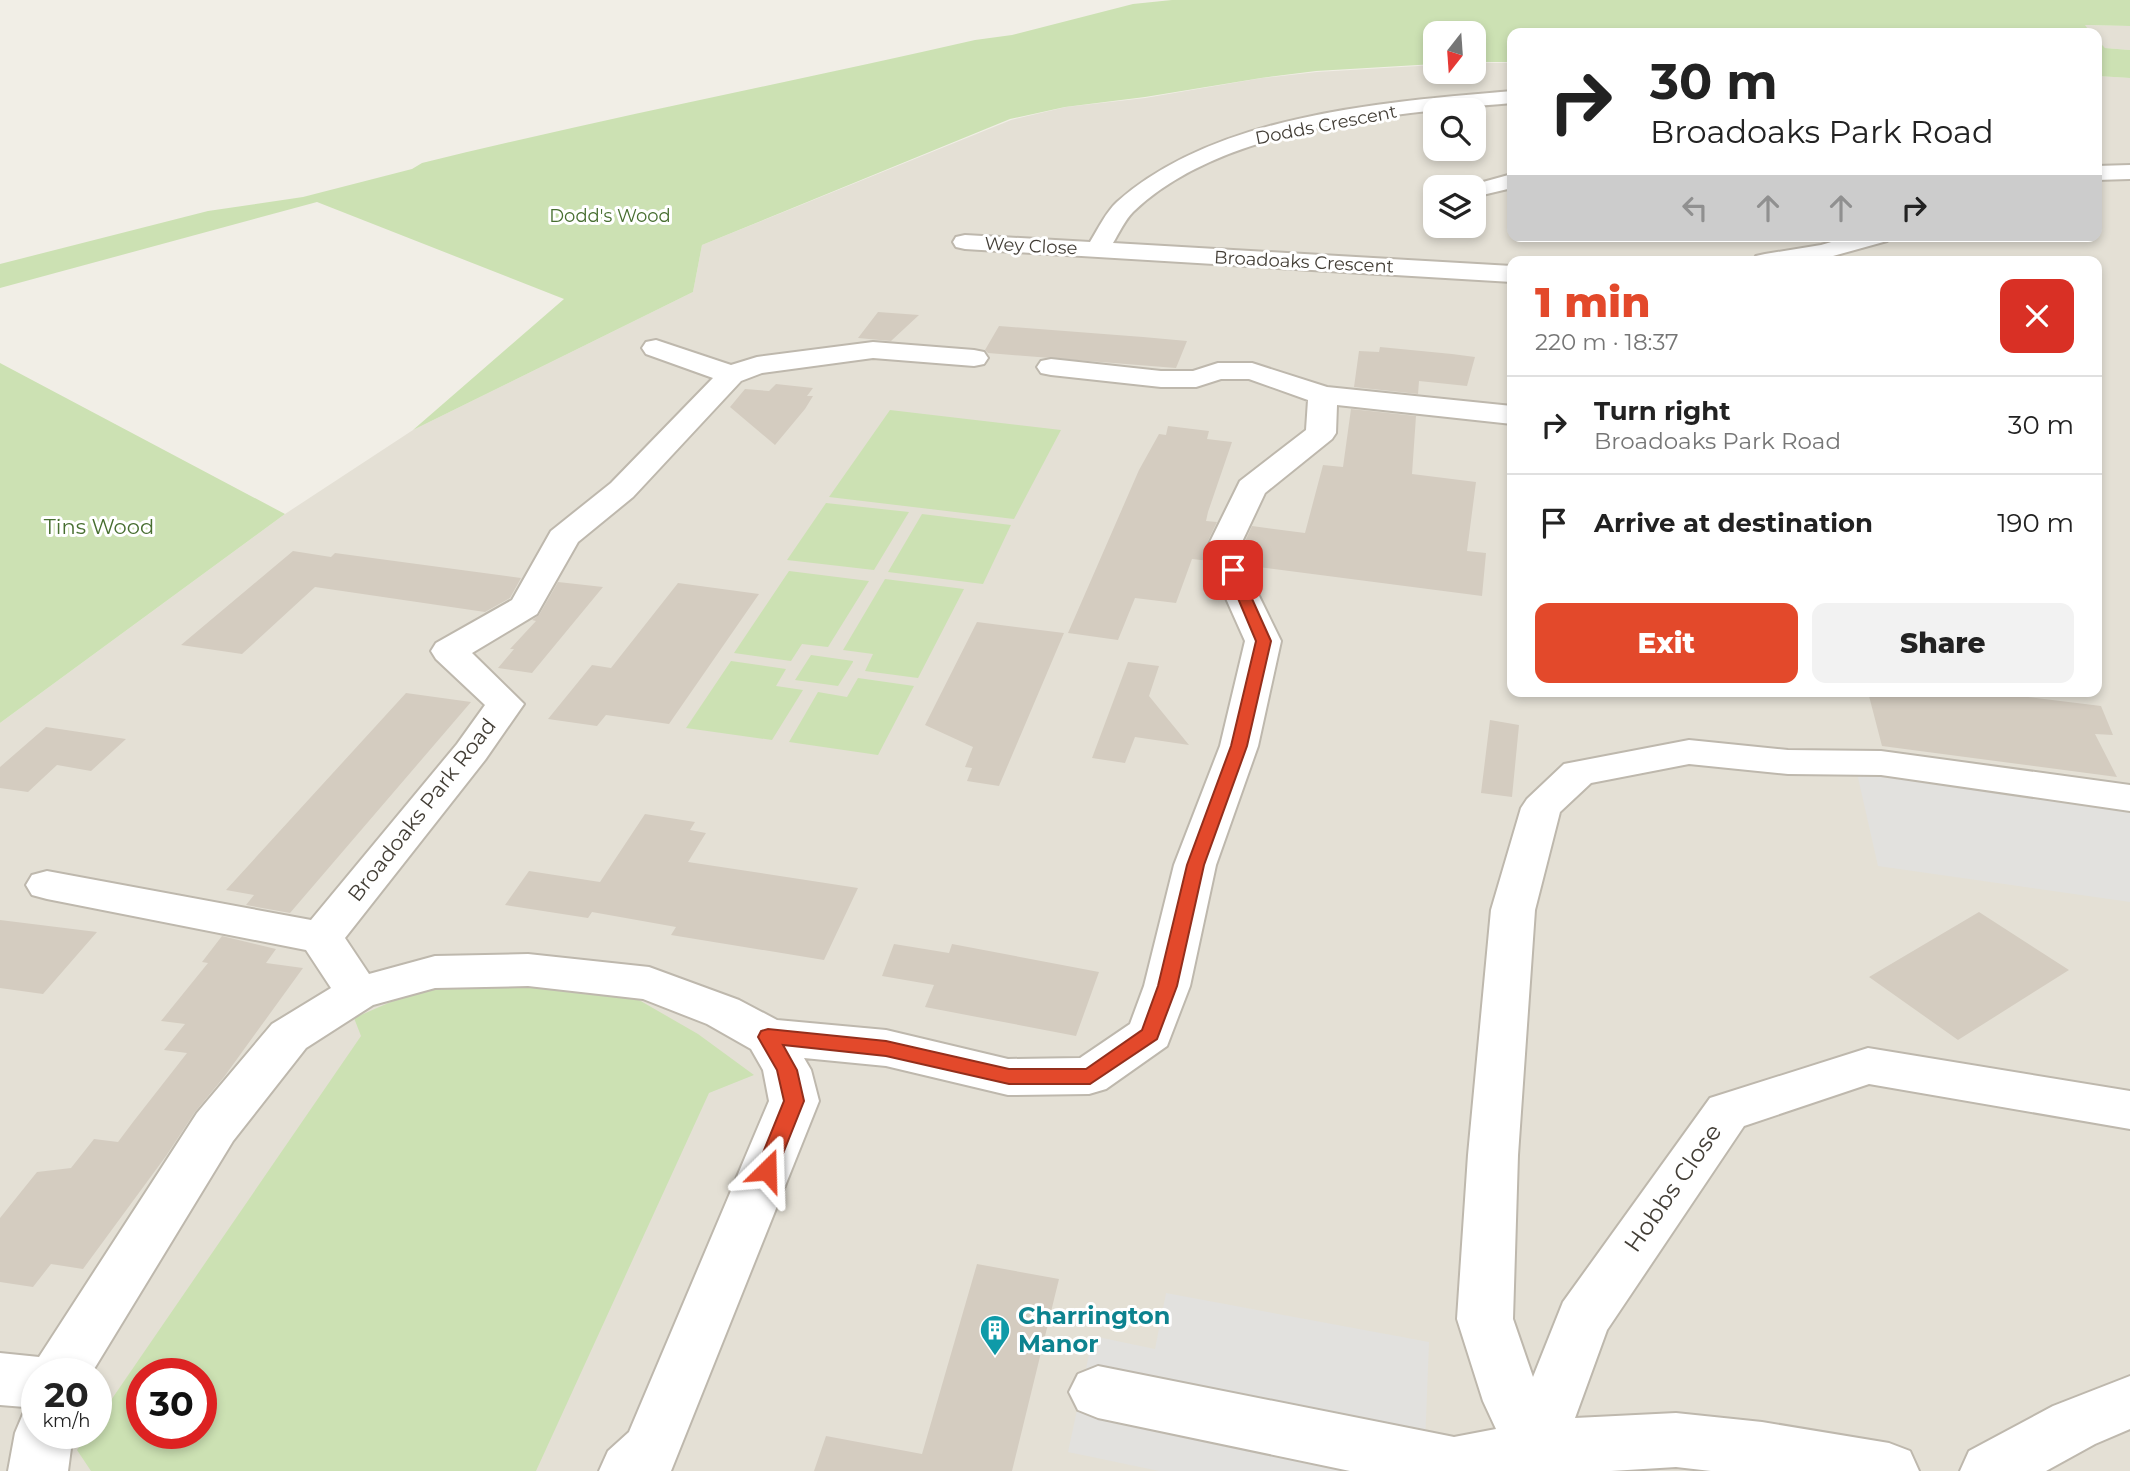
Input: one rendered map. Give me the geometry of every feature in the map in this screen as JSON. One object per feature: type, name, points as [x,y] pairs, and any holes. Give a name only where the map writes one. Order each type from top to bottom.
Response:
[{"type":"street","name":"Dodds Crescent","points":[[1097,250],[1109,225],[1128,201],[1172,172],[1231,146],[1304,125],[1354,116],[1507,98]]},
{"type":"street","points":[[2102,173],[2130,172]]},
{"type":"street","points":[[1486,186],[1507,182]]},
{"type":"street","name":"Wey Close","points":[[965,241],[1097,250]]},
{"type":"street","points":[[1834,256],[1866,242]]},
{"type":"street","name":"Broadoaks Crescent","points":[[1097,250],[1507,274]]},
{"type":"street","points":[[656,348],[731,375]]},
{"type":"street","name":"Broadoaks Park Road","points":[[321,937],[471,752],[505,704],[449,651],[525,607],[555,557],[563,538],[622,490],[731,375],[757,365],[873,350],[974,358]]},
{"type":"street","points":[[1051,366],[1161,379],[1196,379],[1218,371],[1252,371],[1323,395],[1507,414]]},
{"type":"street","points":[[70,1358],[215,1127],[289,1036],[358,993],[435,972],[528,970],[649,983],[723,1012],[768,1037],[886,1048],[1009,1077],[1090,1076],[1150,1034],[1167,986],[1195,865],[1239,746],[1263,641],[1241,594],[1224,547],[1251,488],[1321,433],[1323,395]]},
{"type":"street","points":[[1535,1460],[1485,1319],[1493,1155],[1513,910],[1541,807],[1578,773],[1689,752],[1788,762],[1881,763],[2130,799]]},
{"type":"street","points":[[47,884],[321,937],[358,993]]},
{"type":"street","points":[[629,1471],[651,1451],[794,1101],[787,1070],[768,1037]]},
{"type":"street","name":"Hobbs Close","points":[[1535,1460],[1583,1319],[1727,1112],[1868,1066],[2130,1110]]},
{"type":"street","points":[[0,1379],[21,1381]]},
{"type":"street","points":[[1098,1392],[1454,1465],[1535,1460],[1676,1440],[1762,1449],[1889,1471]]},
{"type":"street","points":[[1990,1471],[2074,1425],[2130,1402]]},
{"type":"street","points":[[38,1471],[41,1449]]},
{"type":"shaded area","points":[[2084,25],[2130,26],[2130,50],[2105,48],[2102,45],[2102,28],[2087,28]]},
{"type":"shaded area","points":[[1486,63],[1507,63],[1507,242],[2102,242],[2102,76],[2130,78],[2130,1471],[0,1471],[0,723],[285,514],[413,430],[693,292],[702,245],[1011,120],[1066,107],[1317,72],[1423,66],[1423,84],[1486,84]]},
{"type":"shaded area","points":[[1852,751],[2130,789],[2130,902],[1878,866]]},
{"type":"shaded area","points":[[1166,1293],[1429,1342],[1424,1471],[1159,1471],[1068,1452],[1093,1336],[1155,1349]]},
{"type":"green space","name":"Dodd's Wood","points":[[1172,0],[2130,0],[2130,26],[2085,25],[2087,28],[1507,28],[1507,62],[1486,62],[1486,21],[1423,21],[1423,65],[1316,71],[1261,78],[1065,107],[1010,119],[702,245],[693,292],[413,430],[564,299],[317,202],[0,288],[0,264],[208,211],[303,197],[412,169],[422,163],[560,131],[975,40],[1012,35],[1133,4]]},
{"type":"green space","points":[[2102,45],[2105,48],[2130,50],[2130,78],[2102,76]]},
{"type":"green space","name":"Tins Wood","points":[[0,363],[285,514],[0,723]]},
{"type":"green space","points":[[890,410],[1061,430],[1014,519],[829,497]]},
{"type":"green space","points":[[826,503],[909,512],[874,570],[787,560]]},
{"type":"green space","points":[[922,514],[1011,525],[983,584],[888,572]]},
{"type":"green space","points":[[789,571],[869,581],[828,647],[802,644],[791,661],[734,653]]},
{"type":"green space","points":[[885,579],[964,589],[918,678],[865,671],[873,654],[843,650]]},
{"type":"green space","points":[[811,655],[853,662],[838,686],[795,680]]},
{"type":"green space","points":[[731,661],[786,669],[776,686],[803,690],[772,740],[686,728]]},
{"type":"green space","points":[[858,678],[914,686],[878,755],[789,742],[818,692],[847,697]]},
{"type":"green space","points":[[493,978],[632,996],[698,1034],[754,1075],[709,1093],[536,1471],[91,1471],[77,1450],[112,1449],[112,1399],[126,1378],[126,1449],[217,1449],[217,1358],[140,1358],[361,1036],[354,1018],[425,987]]},
{"type":"building","points":[[878,312],[919,315],[891,341],[858,338]]},
{"type":"building","points":[[999,326],[1187,341],[1176,368],[988,353],[985,350]]},
{"type":"building","points":[[1380,347],[1475,357],[1467,386],[1419,381],[1418,394],[1354,387],[1359,351],[1379,352]]},
{"type":"building","points":[[776,384],[813,388],[807,396],[813,396],[775,445],[730,407],[745,389],[769,391]]},
{"type":"building","points":[[1351,409],[1416,416],[1412,474],[1476,482],[1467,551],[1486,553],[1482,596],[1250,566],[1243,546],[1252,526],[1305,533],[1323,465],[1343,467]]},
{"type":"building","points":[[1168,426],[1209,431],[1207,439],[1232,442],[1206,521],[1217,522],[1206,545],[1210,561],[1192,559],[1176,603],[1135,598],[1118,640],[1068,633],[1139,470],[1159,434],[1166,435]]},
{"type":"building","points":[[293,551],[331,557],[335,553],[521,578],[510,598],[485,612],[315,587],[242,654],[181,645]]},
{"type":"building","points":[[558,582],[603,587],[532,673],[498,668],[514,649],[510,649],[536,621],[532,620],[539,615]]},
{"type":"building","points":[[678,583],[759,594],[669,724],[606,715],[597,726],[548,719],[592,665],[611,668]]},
{"type":"building","points":[[977,622],[1064,633],[999,786],[967,781],[972,768],[965,767],[973,747],[925,725]]},
{"type":"building","points":[[1128,662],[1159,666],[1149,696],[1189,745],[1135,737],[1125,763],[1092,758]]},
{"type":"building","points":[[406,693],[471,702],[290,913],[246,905],[254,895],[226,890]]},
{"type":"building","points":[[1869,697],[2029,697],[2101,706],[2113,735],[2095,734],[2117,777],[1882,746]]},
{"type":"building","points":[[1490,720],[1519,725],[1512,797],[1481,793]]},
{"type":"building","points":[[46,727],[126,739],[91,771],[57,765],[28,792],[0,788],[0,767]]},
{"type":"building","points":[[645,814],[695,822],[690,830],[706,833],[688,862],[858,888],[824,960],[671,935],[676,927],[592,912],[588,918],[505,905],[529,871],[600,882]]},
{"type":"building","points":[[1979,912],[2069,970],[1958,1040],[1869,977]]},
{"type":"building","points":[[0,920],[97,932],[43,994],[0,988]]},
{"type":"building","points":[[222,936],[276,949],[266,963],[303,968],[224,1077],[195,1112],[83,1269],[51,1264],[33,1287],[0,1282],[0,1218],[37,1172],[71,1168],[94,1139],[118,1142],[187,1053],[164,1050],[185,1024],[161,1021],[208,963],[202,962]]},
{"type":"building","points":[[894,944],[949,953],[952,944],[1099,972],[1076,1036],[925,1007],[934,985],[882,976]]},
{"type":"building","name":"Charrington Manor","points":[[977,1264],[1059,1279],[1012,1471],[814,1471],[826,1436],[922,1454]]},
{"type":"place","name":"Charrington Manor","points":[[995,1357]]},
{"type":"route","points":[[767,1170],[794,1101],[787,1070],[768,1037],[886,1048],[1009,1077],[1090,1076],[1150,1034],[1167,986],[1195,865],[1239,746],[1263,641],[1233,570]]}]
